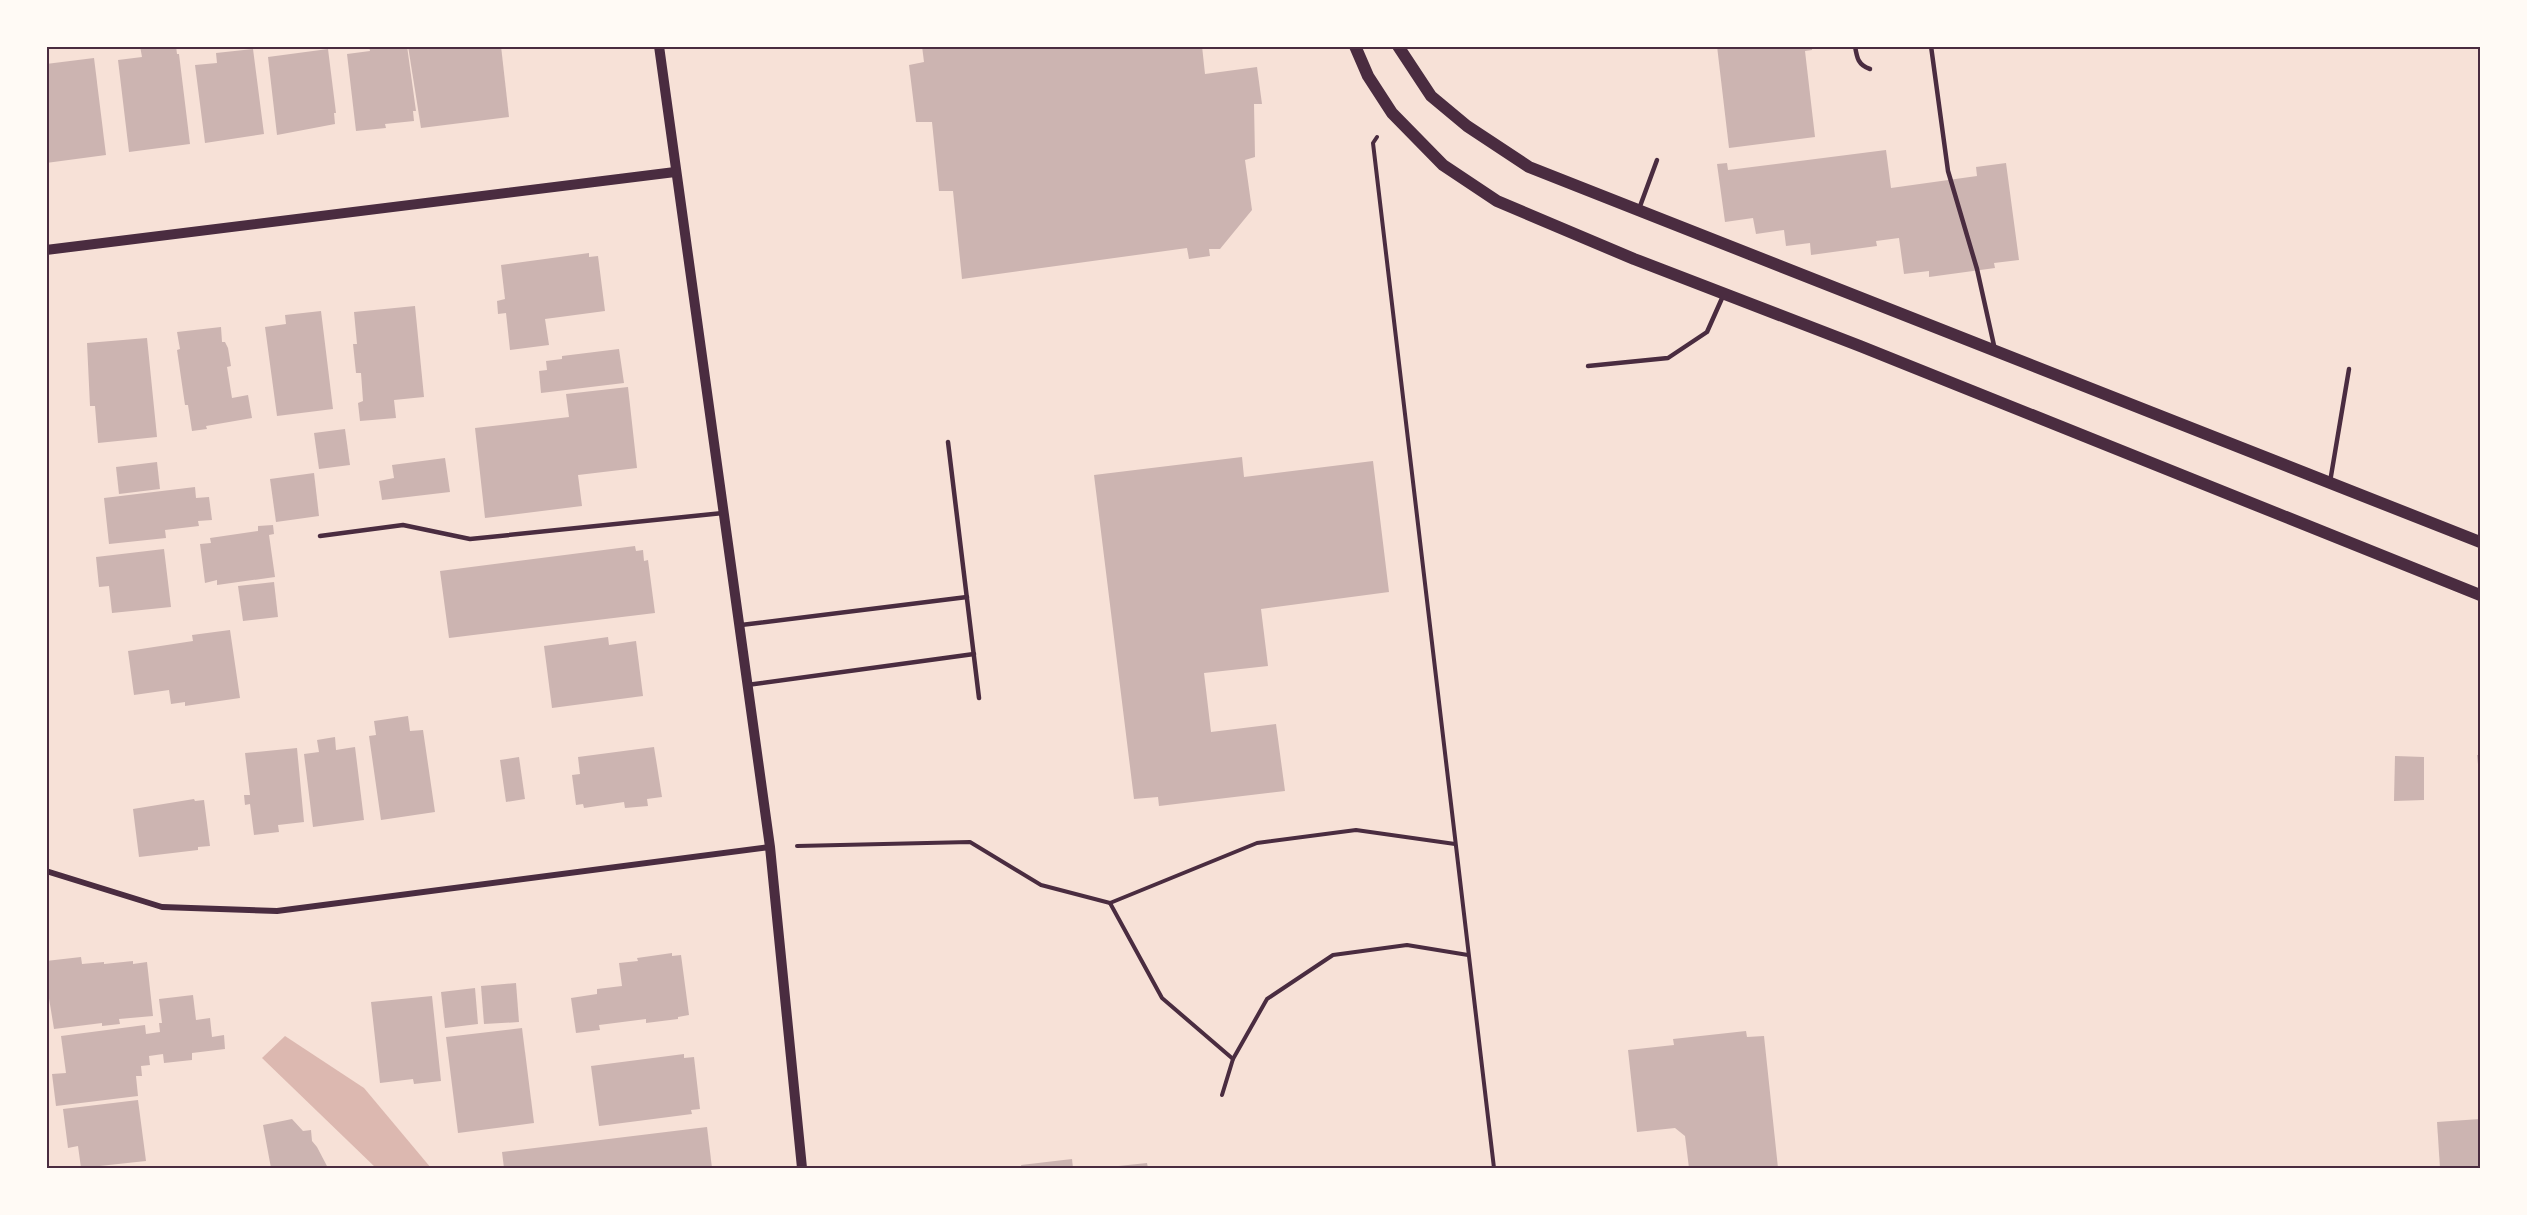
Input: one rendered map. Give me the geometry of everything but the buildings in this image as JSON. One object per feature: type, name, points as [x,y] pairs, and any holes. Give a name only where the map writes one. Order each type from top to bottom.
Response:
[{"type":"main road","points":[[1356,46],[1368,76],[1392,113],[1443,165],[1497,201],[1634,259],[2481,595]]},
{"type":"main road","points":[[1398,46],[1431,96],[1467,126],[1529,167],[1638,212],[2481,542]]},
{"type":"street","points":[[659,46],[770,847],[802,1168]]},
{"type":"street","points":[[46,250],[675,172]]},
{"type":"street","points":[[46,871],[162,907],[277,911],[770,847]]},
{"type":"lane","points":[[1855,46],[1857,58],[1862,66],[1870,69]]},
{"type":"lane","points":[[1931,46],[1948,171],[1977,269],[1995,352]]},
{"type":"lane","points":[[1638,212],[1657,160]]},
{"type":"lane","points":[[1588,366],[1668,358],[1707,332],[1724,294]]},
{"type":"lane","points":[[2330,482],[2349,369]]},
{"type":"lane","points":[[948,442],[979,698]]},
{"type":"lane","points":[[320,536],[403,525],[470,539],[723,513]]},
{"type":"lane","points":[[738,625],[967,597]]},
{"type":"lane","points":[[747,685],[974,654]]},
{"type":"path","points":[[1392,113],[1373,143],[1494,1168]]},
{"type":"path","points":[[770,847],[970,842],[1041,885],[1110,903],[1257,843],[1356,830],[1455,844]]},
{"type":"path","points":[[1110,903],[1162,998],[1233,1059]]},
{"type":"path","points":[[1222,1095],[1233,1059],[1267,999],[1333,955],[1407,945],[1468,955]]},
{"type":"shaded area","points":[[285,1036],[364,1088],[431,1168],[376,1168],[262,1058]]}]
